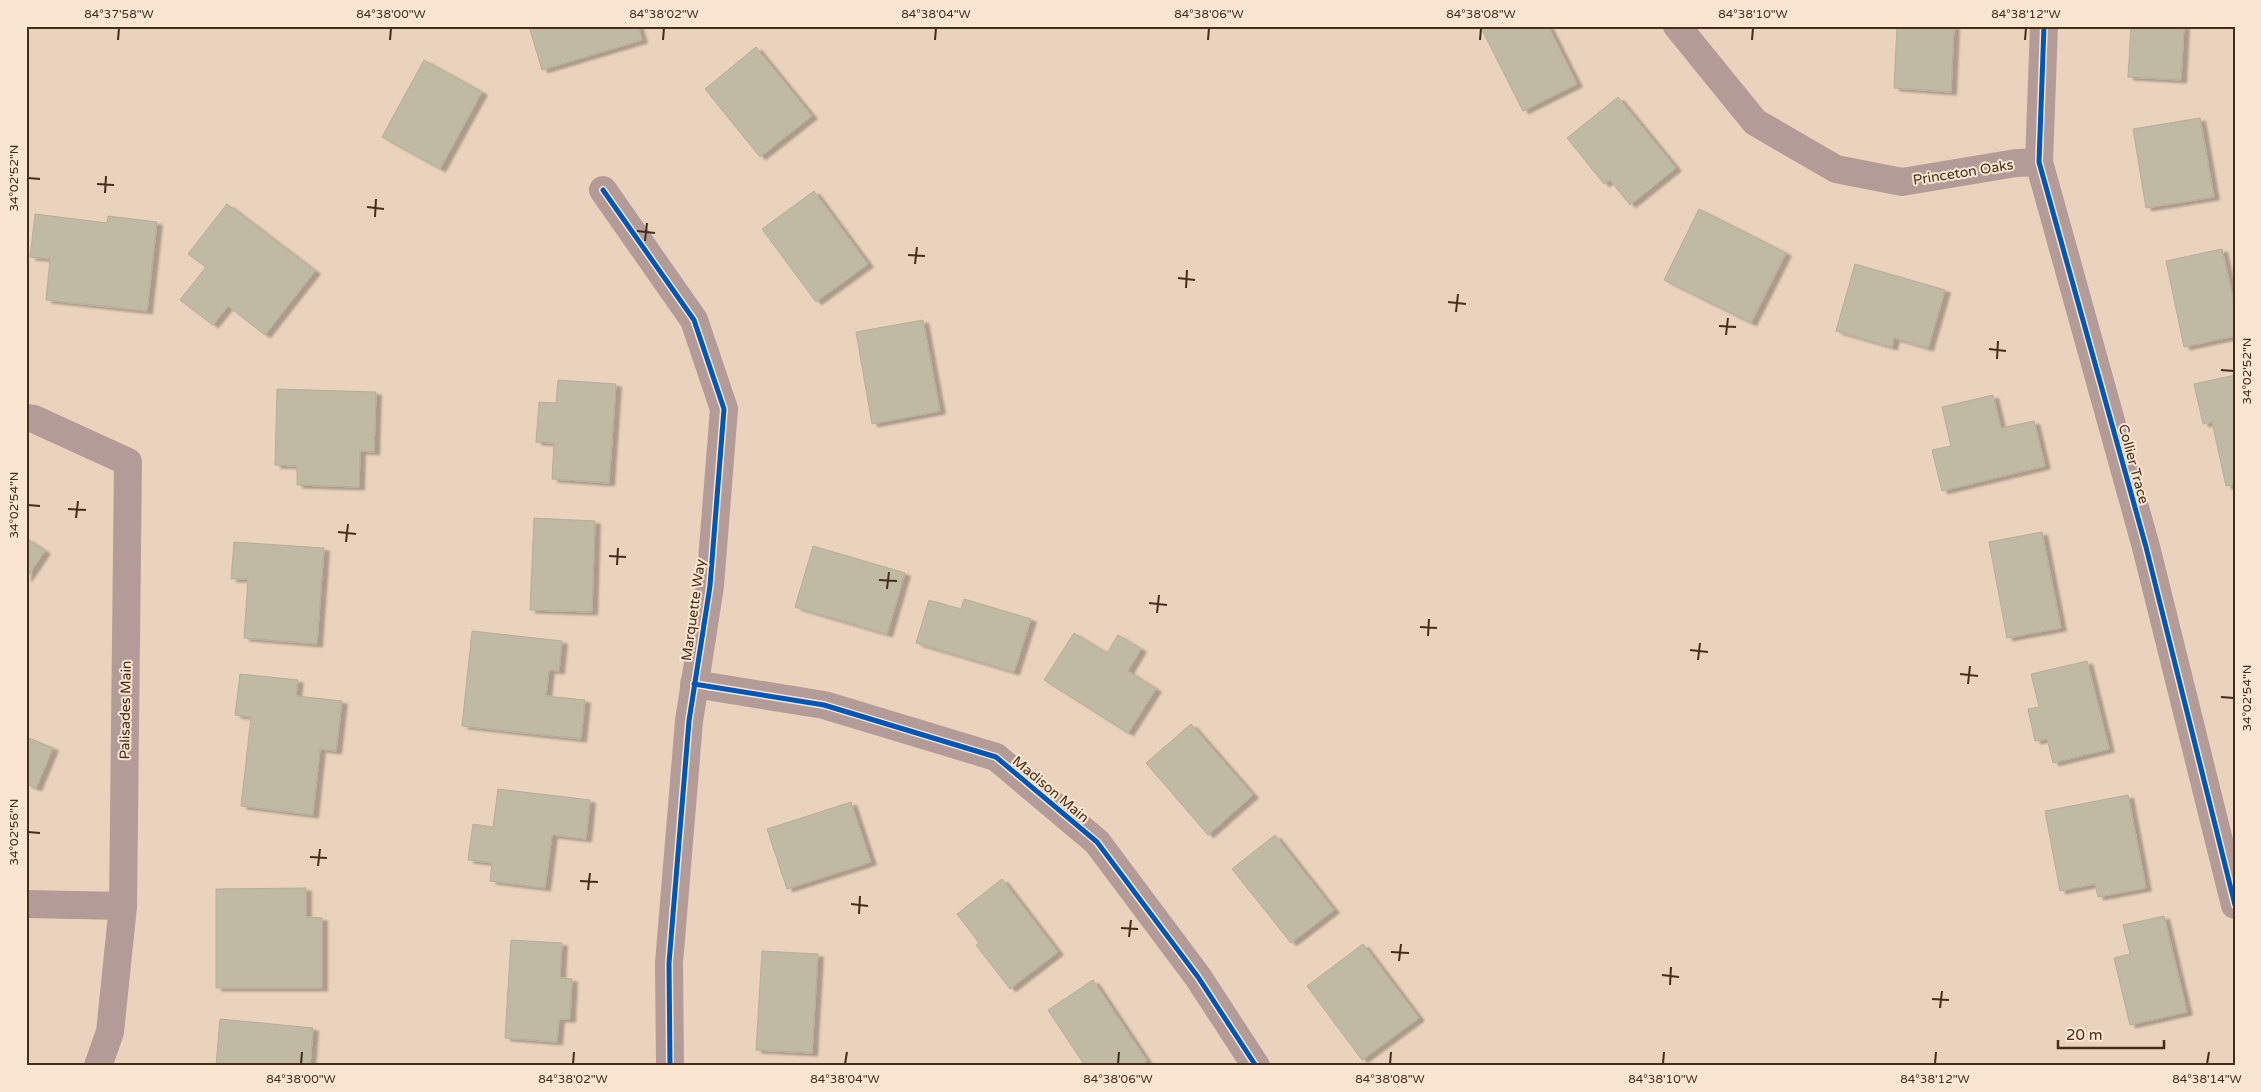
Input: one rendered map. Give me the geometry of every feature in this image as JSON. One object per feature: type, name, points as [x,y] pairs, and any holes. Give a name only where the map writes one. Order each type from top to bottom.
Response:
[{"type":"street","name":"Princeton Oaks","points":[[1678,26],[1755,122],[1836,169],[1902,182],[2016,163],[2039,162]]},
{"type":"street","name":"Collier Trace","points":[[2044,26],[2039,162],[2146,547],[2235,905]]},
{"type":"street","name":"Marquette Way","points":[[602,190],[694,320],[724,409],[710,586],[694,684],[669,963],[670,1066]]},
{"type":"street","name":"Palisades Main","points":[[26,418],[34,419],[128,462],[123,906],[110,1032],[98,1066]]},
{"type":"street","name":"Madison Main","points":[[694,684],[824,705],[996,757],[1097,842],[1198,977],[1256,1066]]},
{"type":"street","points":[[26,904],[123,906]]},
{"type":"building","points":[[529,26],[638,26],[642,40],[542,70]]},
{"type":"building","points":[[1480,26],[1548,26],[1577,84],[1523,111]]},
{"type":"building","points":[[1897,26],[1954,26],[1951,92],[1894,88]]},
{"type":"building","points":[[2131,26],[2184,26],[2181,80],[2128,77]]},
{"type":"building","points":[[756,47],[812,116],[760,157],[705,89]]},
{"type":"building","points":[[424,60],[482,92],[440,169],[382,137]]},
{"type":"building","points":[[1618,97],[1676,168],[1630,205],[1610,180],[1604,184],[1567,138]]},
{"type":"building","points":[[2200,118],[2214,197],[2146,208],[2133,129]]},
{"type":"building","points":[[814,191],[868,264],[816,302],[762,229]]},
{"type":"building","points":[[227,204],[315,271],[265,335],[228,306],[213,325],[180,300],[206,267],[188,254]]},
{"type":"building","points":[[1699,209],[1786,253],[1751,323],[1664,280]]},
{"type":"building","points":[[35,214],[107,223],[108,216],[157,222],[147,311],[46,300],[50,259],[30,257]]},
{"type":"building","points":[[2222,249],[2235,307],[2235,336],[2184,347],[2166,261]]},
{"type":"building","points":[[1855,264],[1945,290],[1928,348],[1894,338],[1892,347],[1836,331]]},
{"type":"building","points":[[923,320],[940,411],[872,424],[856,332]]},
{"type":"building","points":[[2235,375],[2235,484],[2226,486],[2212,422],[2203,424],[2194,384]]},
{"type":"building","points":[[558,380],[616,384],[609,483],[552,479],[554,443],[536,442],[539,402],[556,403]]},
{"type":"building","points":[[277,389],[376,392],[374,452],[360,451],[359,487],[297,485],[297,466],[275,465]]},
{"type":"building","points":[[1993,395],[2001,428],[2034,421],[2045,466],[1942,491],[1932,450],[1951,446],[1942,407]]},
{"type":"building","points":[[534,518],[595,521],[592,612],[530,610]]},
{"type":"building","points":[[2042,532],[2061,628],[2007,638],[1989,542]]},
{"type":"building","points":[[26,538],[45,551],[26,579]]},
{"type":"building","points":[[234,542],[324,548],[317,644],[244,638],[248,579],[231,579]]},
{"type":"building","points":[[813,546],[905,573],[887,634],[795,607]]},
{"type":"building","points":[[964,599],[1031,619],[1014,672],[916,643],[929,600],[961,609]]},
{"type":"building","points":[[472,631],[562,641],[559,671],[549,670],[546,696],[585,700],[581,739],[462,726]]},
{"type":"building","points":[[1074,633],[1107,653],[1118,635],[1141,649],[1128,671],[1156,689],[1128,733],[1044,680]]},
{"type":"building","points":[[2087,661],[2109,749],[2053,763],[2047,739],[2035,741],[2028,709],[2039,707],[2031,674]]},
{"type":"building","points":[[240,674],[298,680],[296,696],[342,701],[336,751],[320,749],[313,815],[241,806],[251,717],[235,715]]},
{"type":"building","points":[[1191,724],[1253,795],[1208,835],[1146,763]]},
{"type":"building","points":[[26,737],[53,748],[36,788],[26,784]]},
{"type":"building","points":[[498,789],[590,800],[586,839],[552,835],[545,888],[490,881],[492,863],[468,860],[473,824],[493,827]]},
{"type":"building","points":[[2128,795],[2146,888],[2098,897],[2095,884],[2060,891],[2045,811]]},
{"type":"building","points":[[851,802],[871,862],[787,889],[767,829]]},
{"type":"building","points":[[1275,835],[1334,910],[1291,943],[1232,869]]},
{"type":"building","points":[[1002,879],[1058,952],[1010,989],[976,945],[979,943],[957,914]]},
{"type":"building","points":[[306,888],[306,917],[322,918],[322,988],[216,988],[216,889]]},
{"type":"building","points":[[2164,916],[2187,1012],[2130,1025],[2114,958],[2130,954],[2123,925]]},
{"type":"building","points":[[511,940],[562,943],[560,978],[572,979],[570,1019],[559,1019],[557,1042],[505,1038]]},
{"type":"building","points":[[1363,944],[1419,1018],[1362,1060],[1307,986]]},
{"type":"building","points":[[762,951],[818,954],[812,1053],[756,1050]]},
{"type":"building","points":[[1093,980],[1147,1061],[1140,1066],[1085,1066],[1048,1010]]},
{"type":"building","points":[[220,1019],[313,1028],[310,1066],[216,1066]]},
{"type":"cycle path","points":[[2044,26],[2039,162],[2146,547],[2235,905]]},
{"type":"cycle path","points":[[603,190],[694,320],[724,409],[710,586],[689,721],[669,963],[670,1066]]},
{"type":"cycle path","points":[[694,684],[824,705],[996,757],[1097,842],[1198,977],[1256,1066]]}]
